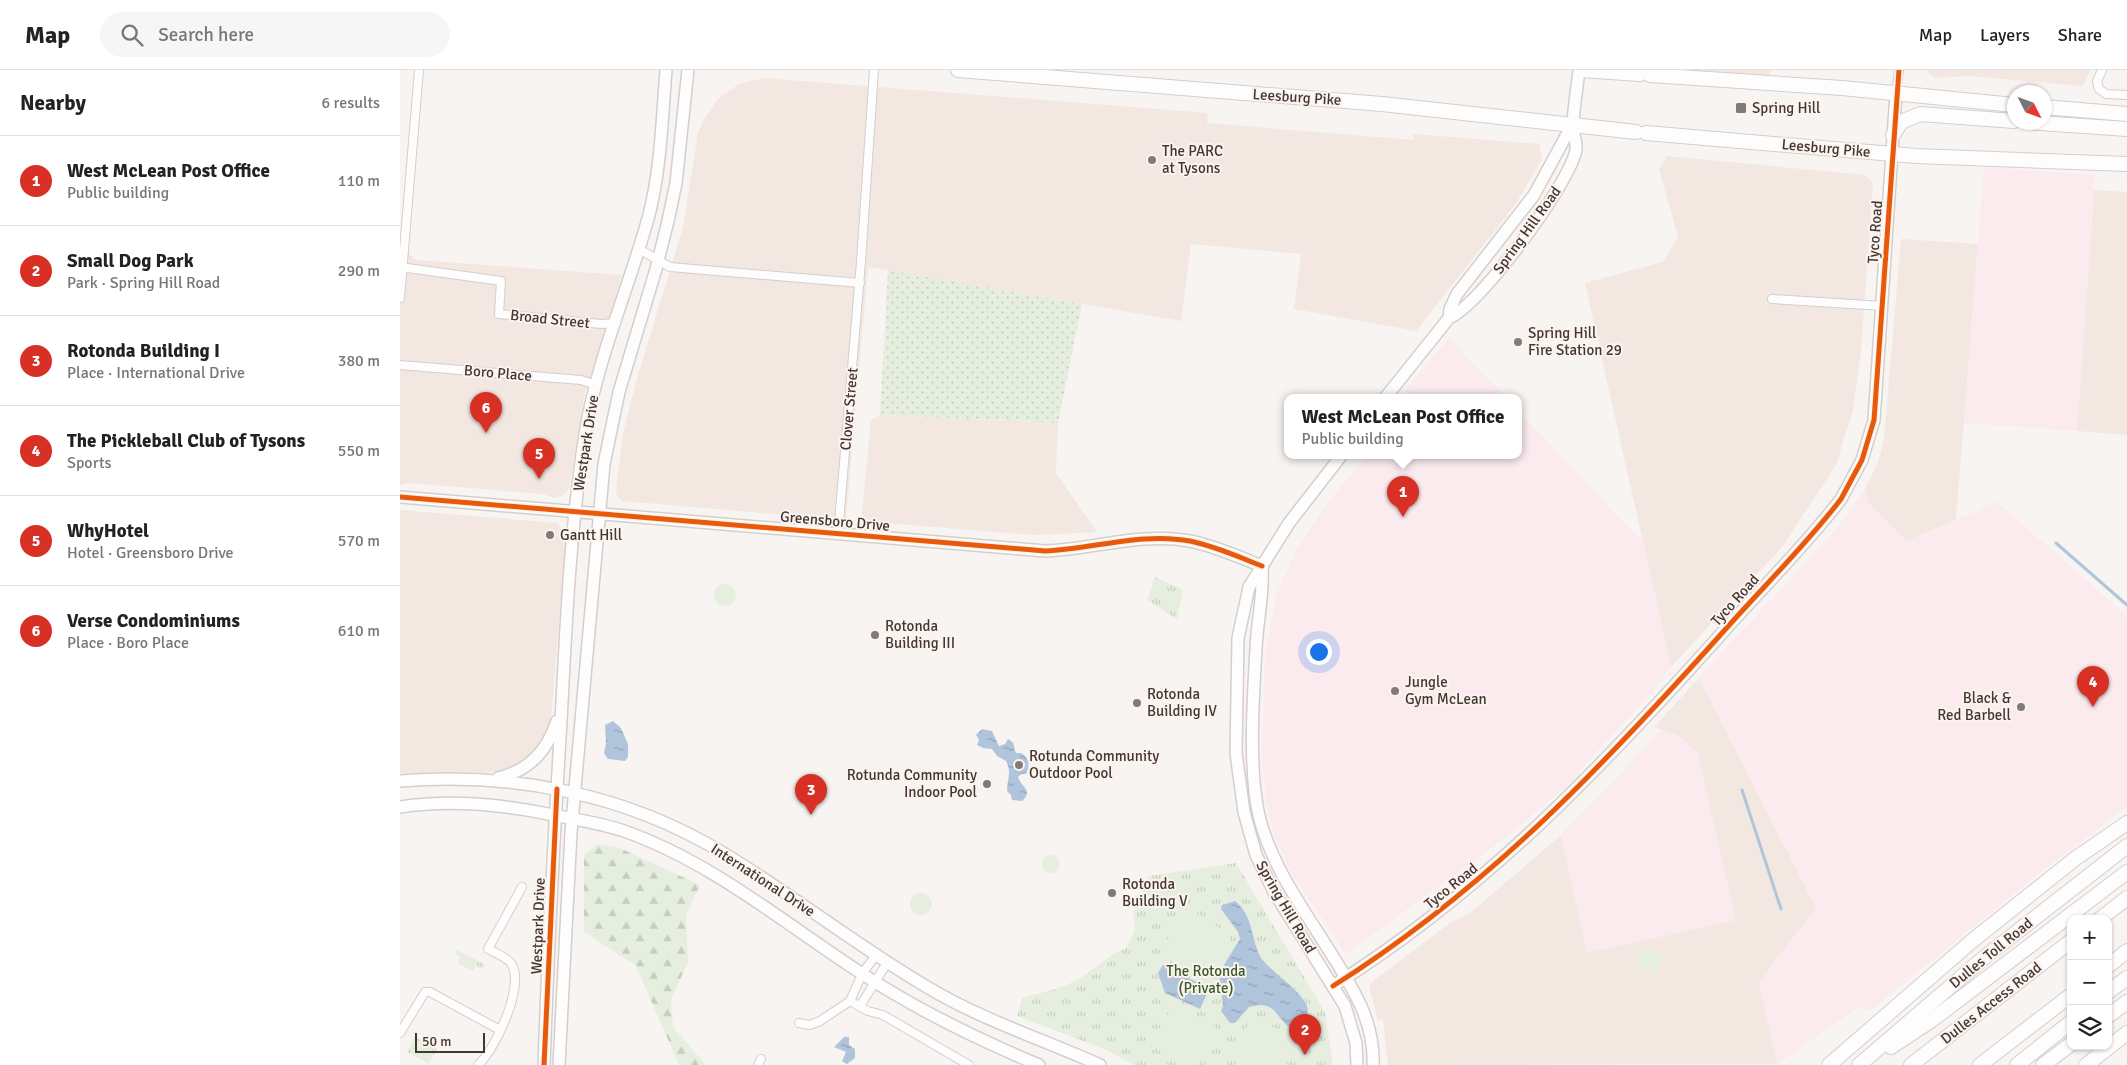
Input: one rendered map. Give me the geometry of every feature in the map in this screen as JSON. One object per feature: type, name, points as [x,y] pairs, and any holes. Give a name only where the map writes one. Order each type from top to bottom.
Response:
[{"type":"highway","name":"Leesburg Pike","points":[[958,70],[1382,104],[1641,132],[1892,154],[2127,164]]},
{"type":"highway","points":[[1580,70],[1896,93],[2007,104]]},
{"type":"highway","points":[[2052,108],[2127,114]]},
{"type":"highway","points":[[1893,135],[1901,122],[1920,114],[2007,121]]},
{"type":"highway","points":[[2052,124],[2127,129]]},
{"type":"highway","points":[[1829,1065],[1994,923],[2076,858],[2127,823]]},
{"type":"highway","name":"Dulles Toll Road","points":[[1859,1065],[1986,956],[2127,846]]},
{"type":"highway","name":"Dulles Toll Road","points":[[1863,1065],[1932,1020],[2127,872]]},
{"type":"highway","points":[[2105,915],[2127,898]]},
{"type":"highway","points":[[1903,1065],[1986,1000],[2066,945]]},
{"type":"highway","name":"Dulles Access Road","points":[[1911,1065],[2066,945]]},
{"type":"highway","points":[[2112,963],[2127,951]]},
{"type":"highway","points":[[2112,989],[2127,978]]},
{"type":"highway","points":[[1980,1065],[2067,998]]},
{"type":"highway","points":[[2112,1013],[2127,1002]]},
{"type":"highway","points":[[2017,1065],[2067,1025]]},
{"type":"highway","points":[[2086,1065],[2127,1033]]},
{"type":"highway","points":[[2042,1065],[2067,1047]]},
{"type":"main road","name":"Westpark Drive","points":[[544,1065],[562,705],[576,512],[585,434],[596,385],[639,249],[656,181],[666,70]]},
{"type":"main road","name":"Westpark Drive","points":[[559,1065],[573,818],[598,513],[612,418],[659,259],[676,182],[688,70]]},
{"type":"main road","name":"Spring Hill Road","points":[[1389,394],[1449,318],[1458,314],[1478,295],[1551,202],[1565,176],[1576,149],[1572,125],[1580,70]]},
{"type":"main road","name":"Tyco Road","points":[[1333,986],[1451,903],[1537,829],[1662,700],[1829,515],[1853,479],[1868,442],[1877,396],[1896,93]]},
{"type":"main road","name":"Spring Hill Road","points":[[1449,318],[1450,309],[1457,294],[1529,201],[1572,125]]},
{"type":"main road","name":"Spring Hill Road","points":[[1339,459],[1289,523],[1249,587],[1238,638],[1236,753],[1240,791],[1250,836],[1264,874],[1345,1006],[1352,1025],[1357,1065]]},
{"type":"main road","name":"Greensboro Drive","points":[[400,497],[1045,552],[1132,540],[1179,540],[1206,545],[1262,566]]},
{"type":"main road","name":"Spring Hill Road","points":[[1262,566],[1264,590],[1256,649],[1254,757],[1256,801],[1272,857],[1359,999],[1371,1036],[1372,1065]]},
{"type":"main road","points":[[490,780],[517,771],[536,758],[549,741],[562,705]]},
{"type":"main road","name":"International Drive","points":[[400,781],[490,780],[557,789],[633,810],[707,844],[888,963],[952,1001],[1025,1035],[1100,1065]]},
{"type":"main road","name":"International Drive","points":[[400,807],[482,805],[573,818],[625,832],[694,862],[727,882],[862,974],[961,1031],[1039,1065]]},
{"type":"street","points":[[400,298],[401,267],[419,70]]},
{"type":"street","name":"Clover Street","points":[[838,534],[860,283],[874,70]]},
{"type":"street","points":[[1896,93],[1898,70]]},
{"type":"street","points":[[2102,70],[2097,81],[2099,89],[2106,94],[2127,96]]},
{"type":"street","points":[[639,249],[670,267],[860,283]]},
{"type":"street","name":"Broad Street","points":[[401,267],[501,281],[499,314],[601,324],[616,323]]},
{"type":"street","points":[[1772,299],[1883,306]]},
{"type":"street","name":"Boro Place","points":[[400,365],[581,380],[596,385]]},
{"type":"street","points":[[484,1063],[511,1001],[514,973],[510,962],[488,949],[522,887]]},
{"type":"street","points":[[799,1023],[810,1025],[850,1001],[862,974],[876,955]]},
{"type":"street","points":[[860,1006],[888,963]]},
{"type":"street","points":[[400,1033],[425,992],[430,992],[500,1030]]},
{"type":"street","points":[[850,1001],[883,1015],[969,1065]]},
{"type":"shaded area","points":[[1684,70],[1771,70],[1768,77]]},
{"type":"shaded area","points":[[1926,70],[2090,70],[2083,86],[1970,76],[1934,78]]},
{"type":"shaded area","points":[[764,78],[1208,113],[1207,123],[1414,140],[1413,134],[1539,144],[1542,160],[1515,205],[1416,331],[1294,309],[1301,254],[1191,244],[1181,321],[868,267],[846,520],[622,501],[617,496],[616,490],[623,434],[638,375],[683,228],[698,133],[703,121],[718,99],[739,84]]},
{"type":"shaded area","points":[[1667,156],[1865,175],[1873,182],[1861,351],[1853,410],[1836,465],[1782,547],[1671,667],[1585,283],[1663,262],[1678,237],[1659,169]]},
{"type":"shaded area","points":[[1984,167],[2095,175],[2077,431],[1964,423]]},
{"type":"shaded area","points":[[2094,190],[2127,192],[2127,435],[2077,431]]},
{"type":"shaded area","points":[[1901,239],[1978,244],[1956,520],[1907,541],[1870,505],[1865,494],[1865,489],[1878,463],[1884,439]]},
{"type":"shaded area","points":[[400,249],[417,260],[622,275],[585,392],[569,488],[562,496],[554,498],[543,494],[409,483],[400,485]]},
{"type":"shaded area","points":[[1449,338],[1502,394],[1408,394],[1405,391]]},
{"type":"shaded area","points":[[880,415],[1058,423],[1056,473],[1097,532],[1034,535],[861,521],[871,420]]},
{"type":"shaded area","points":[[1522,415],[1643,542],[1671,667],[1648,697],[1579,771],[1581,774],[1504,839],[1346,954],[1291,873],[1275,837],[1267,810],[1262,762],[1265,653],[1277,593],[1296,551],[1323,509],[1364,459],[1522,459]]},
{"type":"shaded area","points":[[1865,489],[1870,505],[1907,541],[1997,502],[2127,616],[2127,807],[2029,881],[1870,1011],[1858,1008],[1777,1064],[1759,982],[1816,908],[1699,677],[1835,531]]},
{"type":"shaded area","points":[[400,510],[557,523],[566,534],[550,732],[524,765],[499,772],[400,773]]},
{"type":"shaded area","points":[[1699,678],[1816,908],[1759,982],[1777,1064],[1388,1065],[1383,1019],[1378,1020],[1369,987],[1374,980],[1450,923],[1470,913],[1561,835],[1587,953],[1680,736],[1654,727]]},
{"type":"shaded area","points":[[1662,730],[1680,736],[1698,753],[1736,920],[1587,953],[1561,835]]},
{"type":"green space","points":[[888,270],[1082,304],[1058,423],[880,415]]},
{"type":"green space","points":[[1155,577],[1183,590],[1177,619],[1147,600]]},
{"type":"green space","points":[[725,584],[733,587],[736,595],[733,603],[725,606],[717,603],[714,595],[717,587]]},
{"type":"green space","points":[[598,844],[620,848],[700,885],[686,915],[688,962],[671,1000],[673,1027],[706,1065],[679,1065],[636,966],[584,932],[584,855]]},
{"type":"green space","points":[[1051,855],[1057,858],[1060,864],[1057,870],[1051,873],[1045,870],[1042,864],[1045,858]]},
{"type":"green space","name":"The Rotonda (Private)","points":[[1236,863],[1325,1012],[1333,1065],[1133,1065],[1107,1050],[1017,1016],[1022,998],[1059,988],[1073,982],[1113,954],[1126,948],[1135,930],[1133,912],[1149,876]]},
{"type":"green space","points":[[921,893],[931,900],[932,904],[925,914],[921,915],[911,908],[910,904],[917,894]]},
{"type":"green space","points":[[1191,910],[1229,934],[1231,940],[1210,973],[1204,975],[1166,952],[1164,946],[1184,912]]},
{"type":"green space","points":[[1642,948],[1663,953],[1657,973],[1637,967]]},
{"type":"green space","points":[[457,950],[484,964],[482,969],[476,966],[473,971],[457,963],[460,957],[455,954]]},
{"type":"green space","points":[[1178,1005],[1216,1028],[1218,1034],[1198,1065],[1182,1065],[1152,1046],[1151,1041],[1173,1006]]},
{"type":"green space","points":[[1257,1017],[1293,1039],[1295,1044],[1281,1065],[1244,1065],[1231,1057],[1230,1052],[1252,1018]]},
{"type":"green space","points":[[415,1037],[437,1049],[429,1064],[407,1052]]},
{"type":"water","points":[[613,721],[621,728],[628,744],[628,757],[625,761],[608,759],[604,753],[606,744],[605,725]]},
{"type":"water","name":"Rotunda Community Outdoor Pool","points":[[982,729],[992,731],[999,746],[1005,744],[1008,739],[1011,740],[1016,753],[1021,753],[1028,760],[1029,765],[1026,774],[1021,774],[1018,777],[1027,791],[1022,801],[1012,800],[1011,795],[1007,791],[1009,772],[1006,761],[997,756],[992,749],[977,745],[979,740],[976,735]]},
{"type":"water","points":[[1235,901],[1245,913],[1260,956],[1305,1002],[1308,1012],[1304,1020],[1290,1028],[1270,1007],[1258,1005],[1249,1007],[1235,1023],[1230,1023],[1221,1011],[1223,1006],[1219,973],[1240,939],[1238,932],[1221,909],[1222,905]]},
{"type":"water","points":[[1163,965],[1173,966],[1181,974],[1200,984],[1208,991],[1200,1009],[1165,993],[1158,973]]},
{"type":"water","points":[[844,1037],[849,1037],[849,1045],[855,1049],[855,1058],[847,1064],[842,1061],[846,1052],[834,1047]]},
{"type":"waterway","points":[[2056,543],[2127,605]]},
{"type":"waterway","points":[[1742,790],[1781,909]]},
{"type":"cycle path","points":[[1333,986],[1442,909],[1541,823],[1678,682],[1798,550],[1841,499],[1862,460],[1874,420],[1899,70]]},
{"type":"cycle path","points":[[400,497],[1045,551],[1154,538],[1172,539],[1209,546],[1262,566]]},
{"type":"cycle path","points":[[544,1065],[557,789]]},
{"type":"place","name":"Spring Hill","points":[[1741,108]]},
{"type":"place","name":"The PARC at Tysons","points":[[1152,160]]},
{"type":"place","name":"Spring Hill Fire Station 29","points":[[1518,342]]},
{"type":"place","name":"Verse Condominiums","points":[[486,433]]},
{"type":"place","name":"WhyHotel","points":[[539,479]]},
{"type":"place","name":"West McLean Post Office","points":[[1403,517]]},
{"type":"place","name":"Gantt Hill","points":[[550,535]]},
{"type":"place","name":"Rotonda Building III","points":[[875,635]]},
{"type":"place","name":"Jungle Gym McLean","points":[[1395,691]]},
{"type":"place","name":"Rotonda Building IV","points":[[1137,703]]},
{"type":"place","name":"Black & Red Barbell","points":[[2021,707]]},
{"type":"place","name":"The Pickleball Club of Tysons","points":[[2093,707]]},
{"type":"place","name":"Rotunda Community Outdoor Pool","points":[[1019,765]]},
{"type":"place","name":"Rotunda Community Indoor Pool","points":[[987,784]]},
{"type":"place","name":"Rotonda Building I","points":[[811,815]]},
{"type":"place","name":"Rotonda Building V","points":[[1112,893]]},
{"type":"place","name":"Small Dog Park","points":[[1305,1055]]}]
